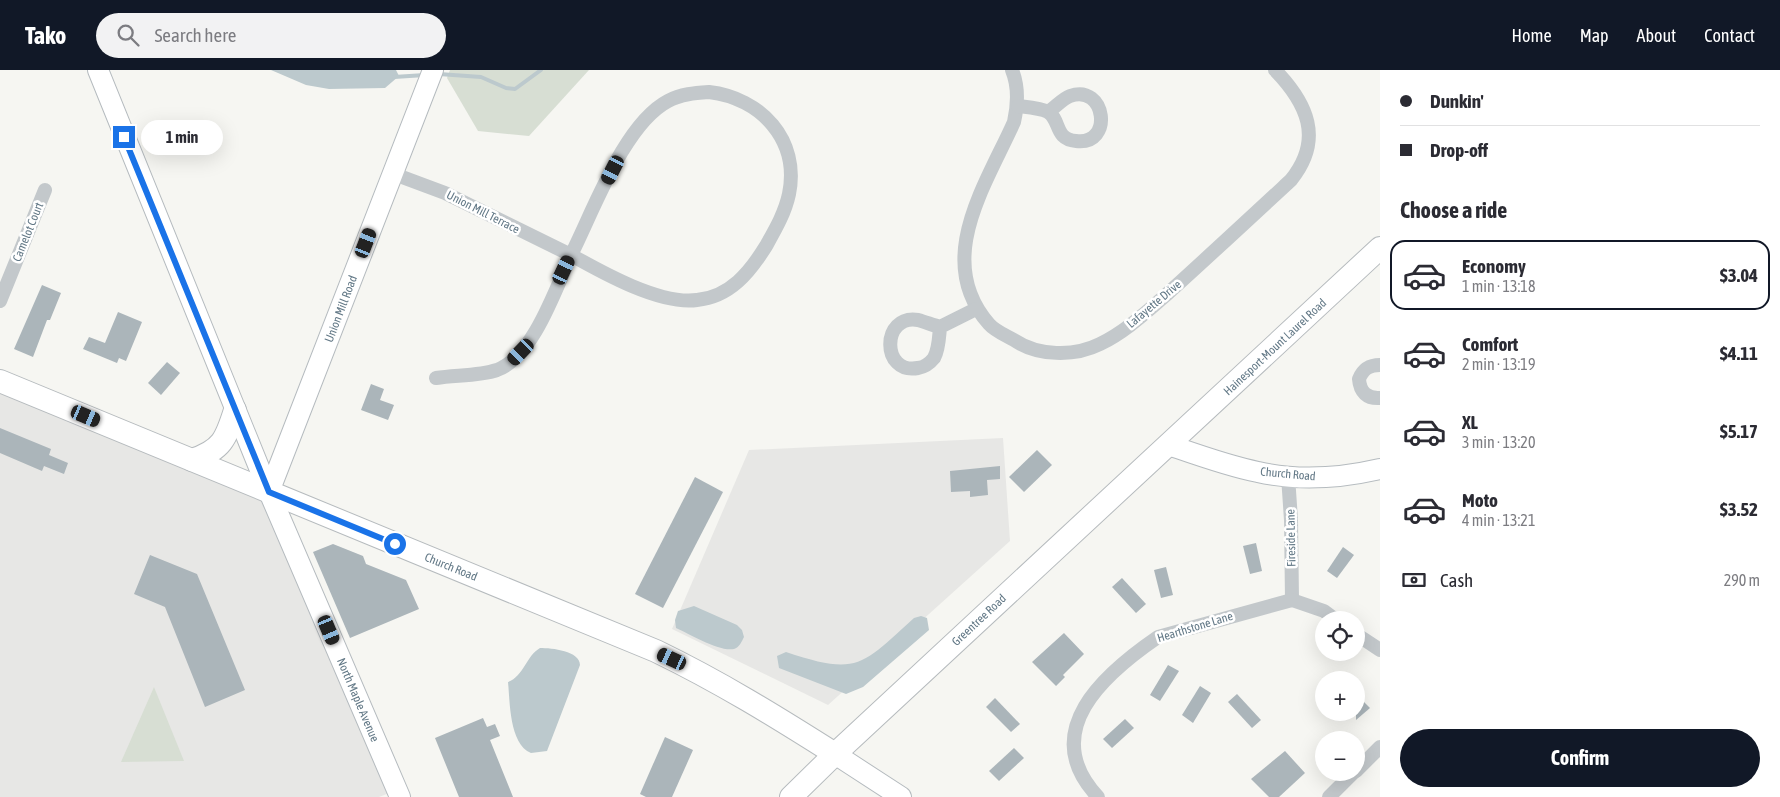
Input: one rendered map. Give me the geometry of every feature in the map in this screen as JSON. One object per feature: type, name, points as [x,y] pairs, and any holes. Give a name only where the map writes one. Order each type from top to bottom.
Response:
[{"type":"main road","name":"North Maple Avenue","points":[[98,70],[269,492],[400,797]]},
{"type":"main road","name":"Union Mill Road","points":[[269,492],[433,70]]},
{"type":"main road","name":"Hainesport-Mount Laurel Road","points":[[1169,445],[1380,248]]},
{"type":"main road","name":"Church Road","points":[[0,381],[656,651],[704,674],[760,706],[835,754]]},
{"type":"main road","points":[[192,460],[217,449],[225,439],[236,410]]},
{"type":"main road","name":"Church Road","points":[[1169,445],[1258,473],[1314,478],[1380,469]]},
{"type":"main road","name":"Greentree Road","points":[[791,797],[1169,445]]},
{"type":"main road","points":[[835,754],[901,797]]},
{"type":"street","name":"Lafayette Drive","points":[[1012,70],[1018,106],[1014,122],[972,215],[966,233],[964,271],[976,309],[997,330],[1023,346],[1042,353],[1072,352],[1098,346],[1142,317],[1291,180],[1307,154],[1308,129],[1304,109],[1292,87],[1275,70]]},
{"type":"street","name":"Union Mill Terrace","points":[[394,174],[446,193],[571,255],[644,291],[669,299],[696,301],[723,293],[734,286],[754,264],[784,211],[789,196],[791,173],[787,150],[781,136],[773,123],[751,105],[724,94],[694,93],[667,101],[645,118],[628,142],[571,255]]},
{"type":"street","points":[[1018,106],[1048,112]]},
{"type":"street","name":"Camelot Court","points":[[0,301],[45,190]]},
{"type":"street","points":[[436,378],[485,373],[511,362],[521,352],[537,327],[571,255]]},
{"type":"street","points":[[940,327],[976,309]]},
{"type":"street","points":[[1380,365],[1365,368],[1359,379],[1363,392],[1370,398],[1380,398]]},
{"type":"street","name":"Fireside Lane","points":[[1288,476],[1292,520],[1292,600]]},
{"type":"street","points":[[1292,600],[1324,611]]},
{"type":"street","name":"Hearthstone Lane","points":[[1098,797],[1088,784],[1076,761],[1074,732],[1081,710],[1101,686],[1133,656],[1158,637],[1292,600]]},
{"type":"street","points":[[1365,640],[1380,650]]},
{"type":"street","points":[[1365,762],[1380,747]]},
{"type":"street","points":[[1329,797],[1346,781]]},
{"type":"shaded area","points":[[271,70],[396,70],[399,76],[385,88],[329,89],[306,85]]},
{"type":"shaded area","points":[[450,70],[589,70],[529,136],[478,131],[447,78]]},
{"type":"shaded area","points":[[0,381],[269,492],[397,790],[379,797],[0,797]]},
{"type":"shaded area","points":[[1003,438],[1010,541],[828,705],[672,629],[749,450]]},
{"type":"shaded area","points":[[694,606],[737,625],[742,630],[744,637],[739,646],[734,649],[721,648],[676,628],[675,620],[678,611]]},
{"type":"shaded area","points":[[921,616],[927,618],[929,630],[863,687],[846,694],[779,668],[777,656],[786,652],[829,664],[857,662],[882,647],[914,618]]},
{"type":"shaded area","points":[[540,648],[571,653],[579,660],[580,665],[547,751],[531,753],[518,741],[515,732],[510,710],[508,682],[518,675],[531,656]]},
{"type":"shaded area","points":[[154,687],[184,761],[121,762]]},
{"type":"building","points":[[42,285],[61,293],[50,320],[47,320],[33,357],[14,349]]},
{"type":"building","points":[[118,312],[142,322],[126,361],[119,358],[117,363],[83,349],[89,337],[105,343]]},
{"type":"building","points":[[167,362],[180,373],[161,395],[148,383]]},
{"type":"building","points":[[371,384],[384,389],[380,400],[394,405],[388,420],[361,410]]},
{"type":"building","points":[[0,428],[51,449],[49,455],[68,463],[64,474],[44,466],[42,471],[0,453]]},
{"type":"building","points":[[1037,450],[1052,465],[1024,492],[1009,477]]},
{"type":"building","points":[[1000,466],[1000,479],[987,480],[988,495],[970,497],[970,491],[951,492],[950,471]]},
{"type":"building","points":[[695,477],[723,492],[663,608],[635,594]]},
{"type":"building","points":[[1256,543],[1262,571],[1250,574],[1243,546]]},
{"type":"building","points":[[333,544],[363,556],[366,564],[406,580],[419,609],[350,638],[313,552]]},
{"type":"building","points":[[1343,547],[1354,555],[1337,578],[1327,571]]},
{"type":"building","points":[[150,555],[197,574],[245,690],[205,707],[165,607],[134,594]]},
{"type":"building","points":[[1166,567],[1173,595],[1161,598],[1154,570]]},
{"type":"building","points":[[1122,578],[1146,604],[1136,613],[1112,587]]},
{"type":"building","points":[[1064,633],[1084,654],[1063,675],[1065,677],[1056,686],[1032,662]]},
{"type":"building","points":[[1168,665],[1179,671],[1160,701],[1150,695]]},
{"type":"building","points":[[1200,686],[1211,693],[1193,723],[1182,715]]},
{"type":"building","points":[[1237,694],[1261,720],[1252,728],[1228,702]]},
{"type":"building","points":[[995,698],[1020,724],[1011,732],[986,707]]},
{"type":"building","points":[[1365,703],[1370,708],[1365,712]]},
{"type":"building","points":[[483,718],[487,727],[495,724],[500,736],[490,740],[513,797],[459,797],[435,738]]},
{"type":"building","points":[[1125,719],[1134,728],[1112,748],[1103,739]]},
{"type":"building","points":[[665,737],[693,750],[672,797],[646,797],[640,794]]},
{"type":"building","points":[[1014,748],[1024,758],[999,781],[989,771]]},
{"type":"building","points":[[1285,751],[1305,773],[1279,797],[1269,797],[1251,779]]},
{"type":"waterway","points":[[439,74],[481,77],[506,88],[515,89],[541,70]]},
{"type":"waterway","points":[[394,77],[425,75]]},
{"type":"route","points":[[124,137],[269,492],[395,544]]}]
